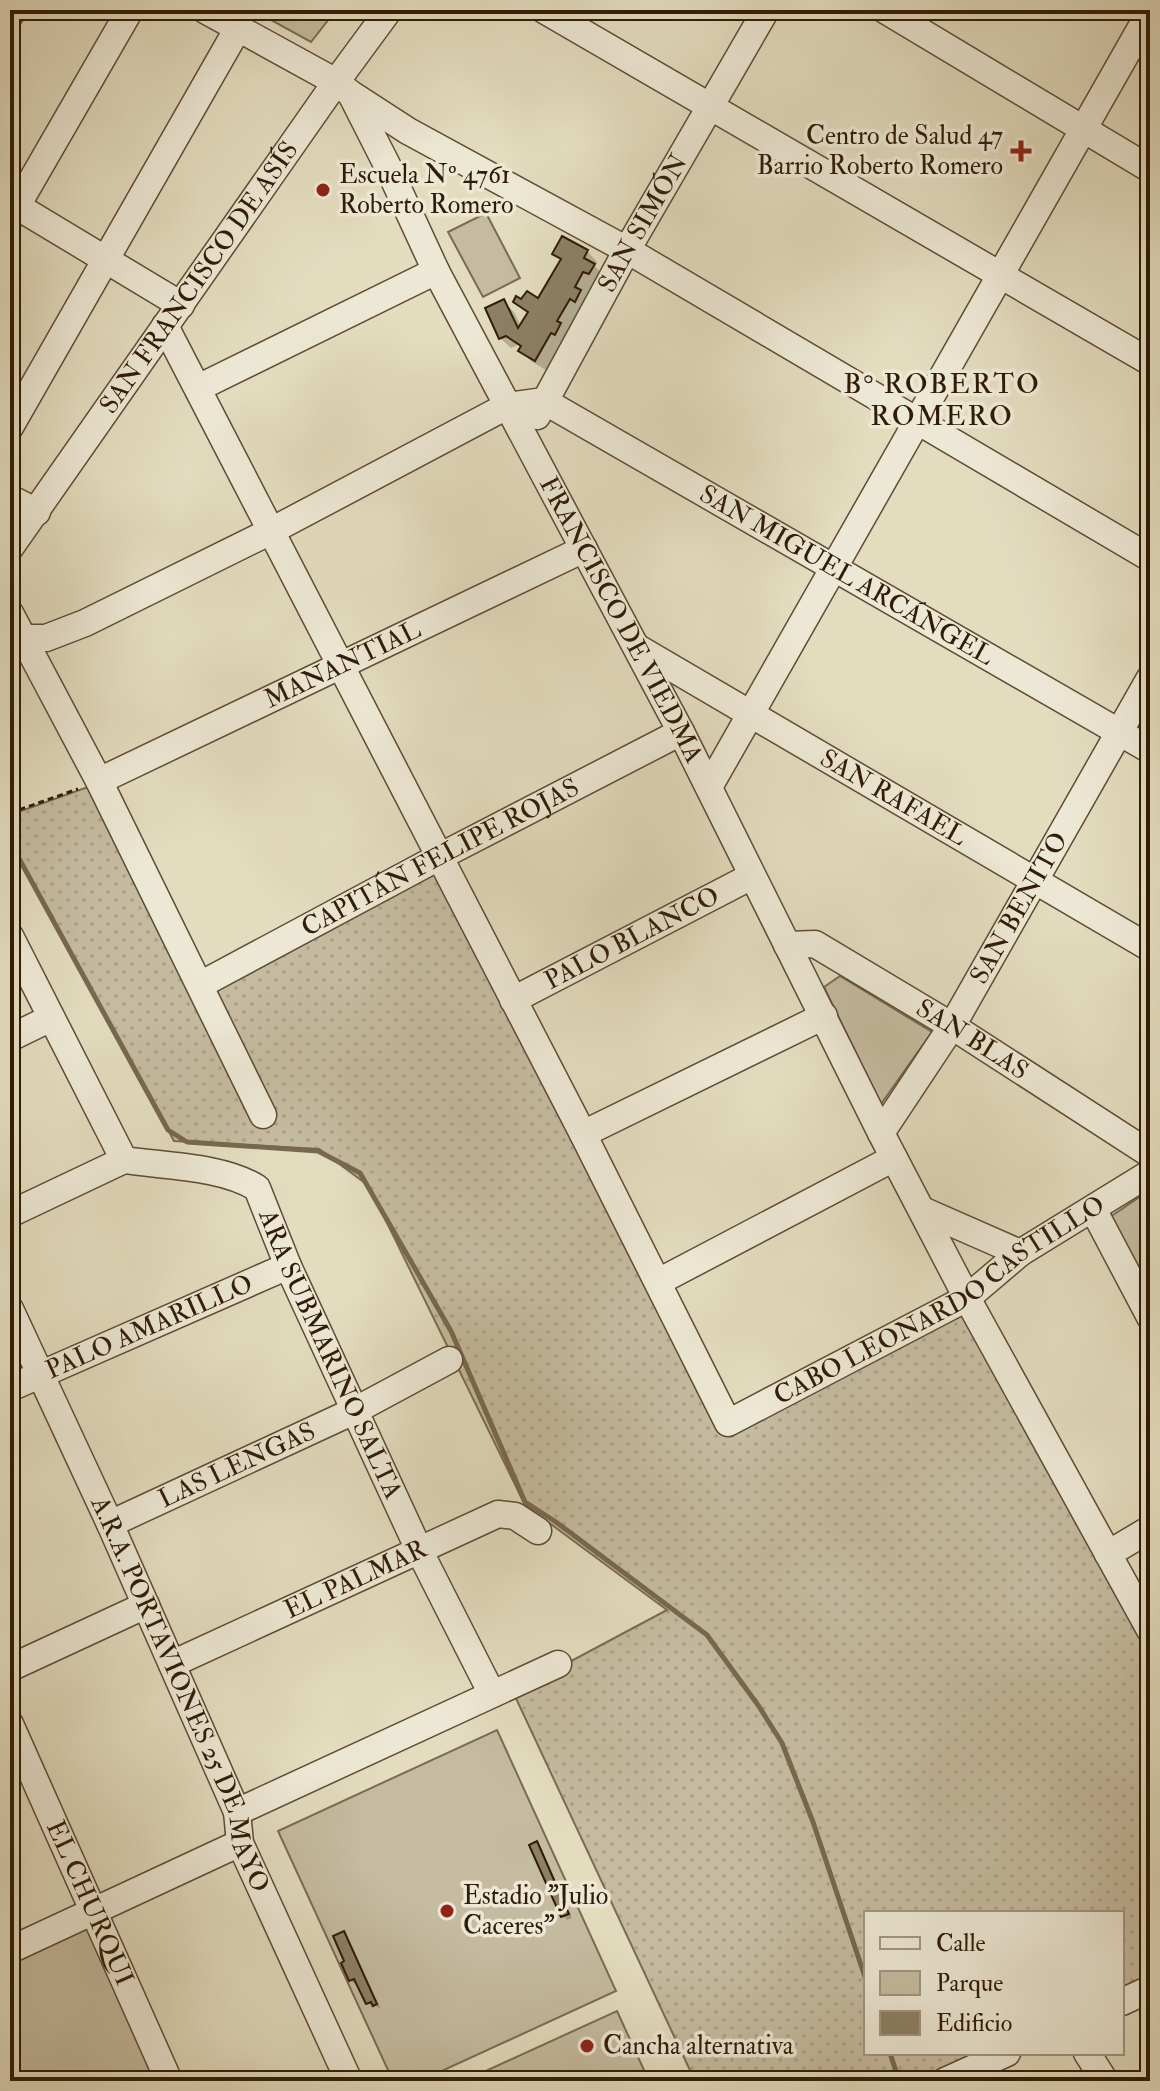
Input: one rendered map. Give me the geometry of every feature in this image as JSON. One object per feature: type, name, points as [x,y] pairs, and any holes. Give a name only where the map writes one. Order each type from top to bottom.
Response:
[{"type":"street","points":[[10,15],[13,10]]},
{"type":"street","points":[[130,10],[12,209],[105,260],[173,315],[198,388],[658,1282],[894,1158]]},
{"type":"street","points":[[205,10],[343,88],[408,131],[627,250],[916,423],[1150,558]]},
{"type":"street","name":"SAN FRANCISCO DE ASÍS","points":[[10,548],[173,315],[343,88],[389,10]]},
{"type":"street","points":[[544,10],[1150,362]]},
{"type":"street","name":"SAN SIMÓN","points":[[526,441],[544,401],[627,250],[766,10]]},
{"type":"street","points":[[885,10],[1150,169]]},
{"type":"street","points":[[709,787],[1150,12]]},
{"type":"street","points":[[10,427],[238,28]]},
{"type":"street","name":"FRANCISCO DE VIEDMA","points":[[343,88],[388,167],[436,271],[507,406],[638,648],[967,1298],[1150,1630]]},
{"type":"street","points":[[388,167],[408,131]]},
{"type":"street","points":[[198,388],[436,271]]},
{"type":"street","points":[[15,627],[46,638],[85,623],[271,531],[507,406],[544,401]]},
{"type":"street","name":"SAN MIGUEL ARCÁNGEL","points":[[544,401],[1150,750]]},
{"type":"street","points":[[10,498],[37,512]]},
{"type":"street","name":"MANANTIAL","points":[[99,781],[584,549]]},
{"type":"street","points":[[15,627],[99,781],[263,1115]]},
{"type":"street","name":"SAN RAFAEL","points":[[638,648],[1150,948]]},
{"type":"street","name":"SAN BENITO","points":[[881,1133],[952,1026],[1150,678]]},
{"type":"street","name":"CAPITÁN FELIPE ROJAS","points":[[200,985],[681,732]]},
{"type":"street","name":"PALO BLANCO","points":[[513,1000],[752,876]]},
{"type":"street","points":[[10,936],[124,1160],[10,1214]]},
{"type":"street","name":"SAN BLAS","points":[[787,945],[815,944],[952,1026],[1150,1154]]},
{"type":"street","points":[[583,1134],[824,1016]]},
{"type":"street","points":[[10,1038],[51,1018]]},
{"type":"street","name":"ARA SUBMARINO SALTA","points":[[124,1160],[224,1174],[257,1188],[288,1266],[419,1550],[492,1694]]},
{"type":"street","name":"CABO LEONARDO CASTILLO","points":[[658,1282],[728,1423],[967,1298],[1020,1253],[1150,1173]]},
{"type":"street","points":[[1093,1209],[1150,1317]]},
{"type":"street","points":[[922,1210],[1020,1253]]},
{"type":"street","name":"PALO AMARILLO","points":[[10,1388],[288,1266]]},
{"type":"street","name":"A.R.A. PORTAVIONES 25 DE MAYO","points":[[10,1309],[110,1524],[237,1812],[240,1843],[349,2081]]},
{"type":"street","name":"LAS LENGAS","points":[[110,1524],[356,1410],[449,1360]]},
{"type":"street","name":"EL PALMAR","points":[[172,1664],[498,1514],[515,1516],[538,1531]]},
{"type":"street","points":[[1108,1554],[1150,1529]]},
{"type":"street","points":[[10,1668],[146,1605]]},
{"type":"street","points":[[237,1812],[558,1664]]},
{"type":"street","name":"EL CHURQUI","points":[[10,1724],[169,2081]]},
{"type":"street","points":[[10,1950],[240,1843]]},
{"type":"street","points":[[1124,2001],[1150,1989]]},
{"type":"street","points":[[947,2081],[1003,2055]]},
{"type":"street","points":[[1088,2055],[1105,2081]]},
{"type":"path","points":[[10,813],[99,781]]},
{"type":"green space","points":[[253,10],[336,10],[311,42]]},
{"type":"green space","points":[[486,213],[520,278],[483,297],[448,232]]},
{"type":"green space","points":[[99,783],[199,986],[437,863],[727,1425],[967,1299],[1150,1635],[1150,1980],[1124,1992],[1124,1911],[864,1911],[864,2055],[984,2055],[926,2081],[695,2081],[513,1692],[667,1610],[525,1505],[369,1186],[319,1149],[174,1141],[10,841],[10,815]]},
{"type":"green space","points":[[840,976],[932,1032],[881,1104],[824,987]]},
{"type":"green space","points":[[1150,1190],[1150,1292],[1110,1217]]},
{"type":"green space","name":"Estadio \"Julio Caceres\"","points":[[497,1730],[616,1991],[420,2081],[393,2081],[278,1831]]},
{"type":"green space","points":[[86,1921],[155,2081],[10,2081],[10,1954]]},
{"type":"green space","name":"Cancha alternativa","points":[[617,2011],[649,2081],[464,2081]]},
{"type":"building","points":[[562,236],[588,250],[584,258],[595,264],[589,274],[583,272],[575,287],[581,290],[575,302],[570,299],[557,321],[561,323],[555,335],[551,333],[535,361],[518,351],[521,346],[506,336],[499,339],[485,308],[504,299],[518,328],[528,312],[513,302],[516,296],[521,299],[527,291],[538,298],[561,259],[552,254]]},
{"type":"building","points":[[537,1841],[569,1914],[561,1917],[529,1845]]},
{"type":"building","points":[[344,1931],[377,2004],[373,2006],[371,2002],[366,2004],[354,1979],[349,1981],[341,1963],[344,1961],[333,1936]]},
{"type":"waterway","points":[[10,842],[168,1130],[187,1142],[318,1151],[360,1173],[451,1331],[525,1502],[707,1635],[782,1743],[813,1822],[864,1974]]},
{"type":"waterway","points":[[891,2055],[899,2081]]},
{"type":"place","name":"Centro de Salud 47 Barrio Roberto Romero","points":[[1021,151]]},
{"type":"place","name":"Escuela Nº 4761 Roberto Romero","points":[[323,190]]},
{"type":"place","name":"Estadio \"Julio Caceres\"","points":[[447,1911]]},
{"type":"place","name":"Cancha alternativa","points":[[587,2046]]},
{"type":"district","name":"B° ROBERTO ROMERO","points":[[942,400]]}]
